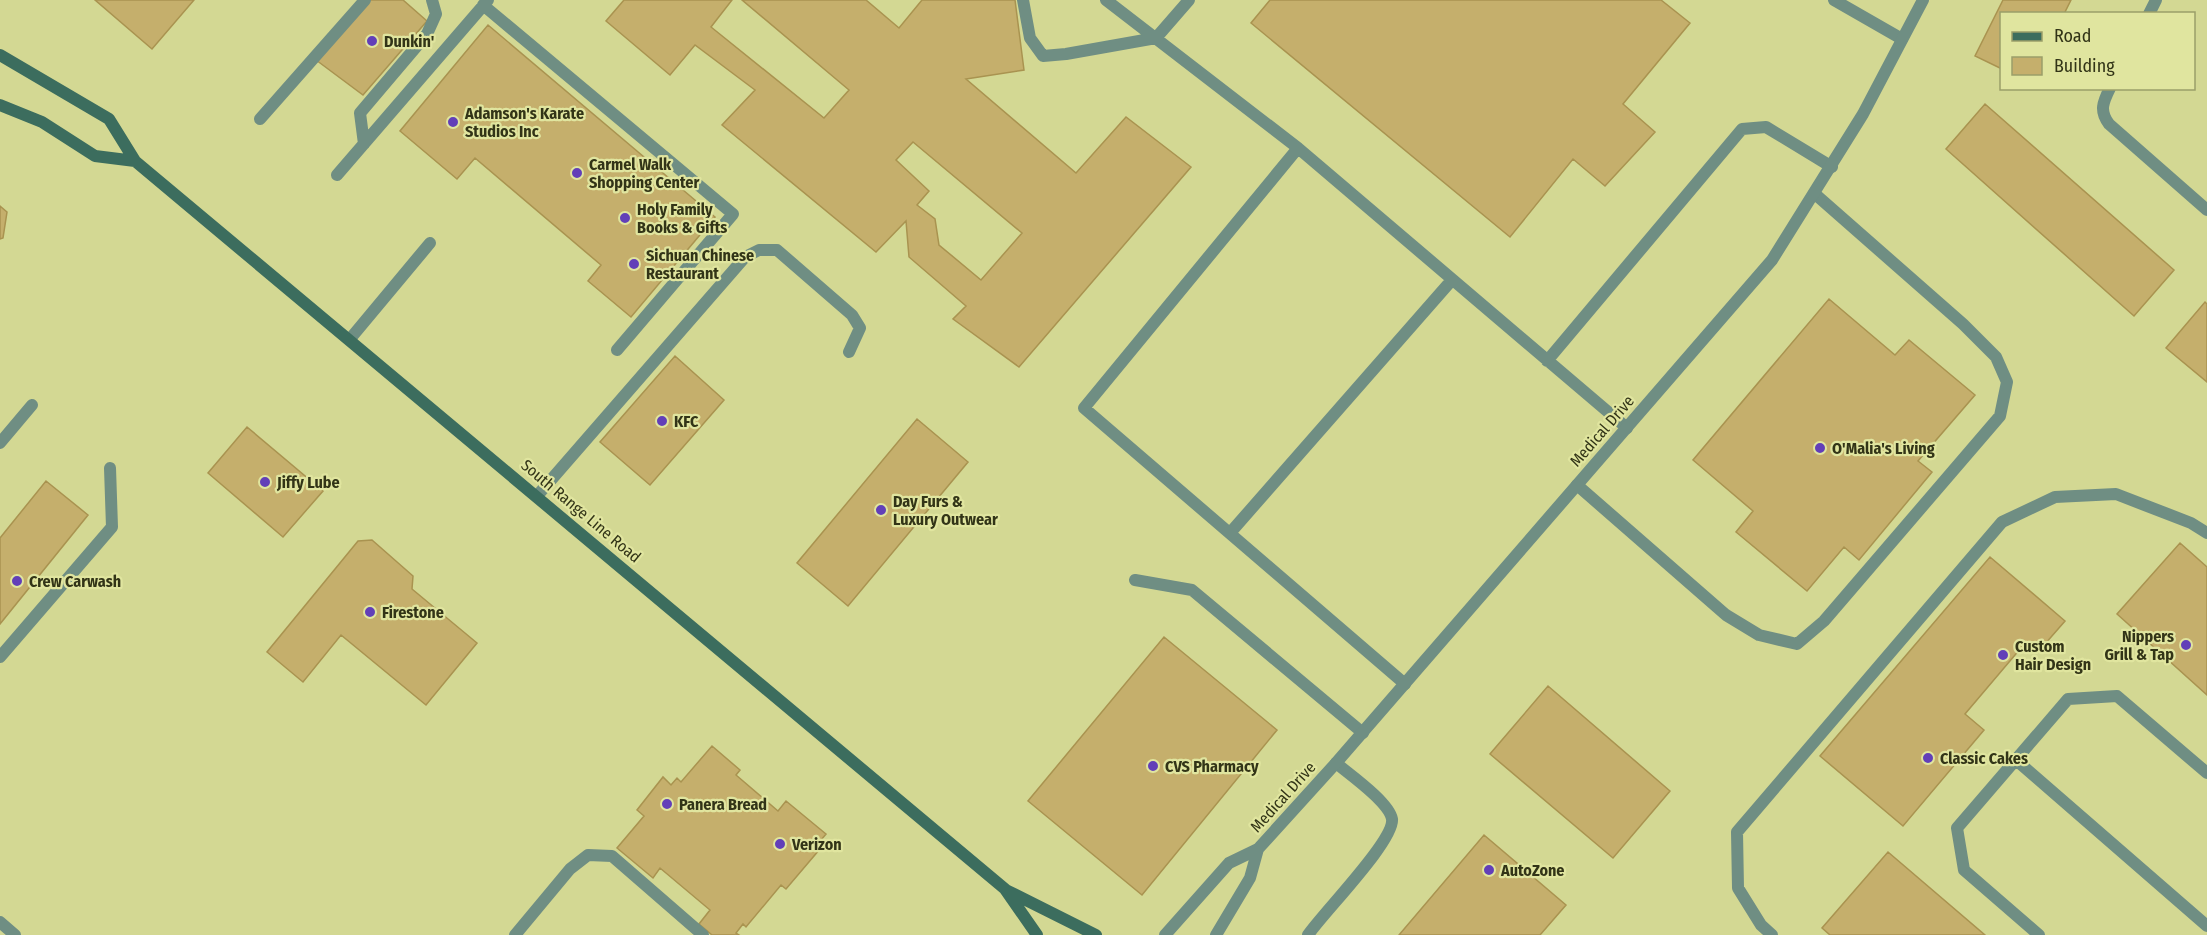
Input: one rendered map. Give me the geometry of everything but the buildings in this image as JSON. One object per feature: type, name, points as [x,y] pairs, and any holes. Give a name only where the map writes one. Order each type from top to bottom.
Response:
[{"type":"main road","name":"South Range Line Road","points":[[0,55],[109,118],[135,161],[1005,889],[1096,935]]},
{"type":"main road","points":[[0,105],[42,122],[95,156],[135,161]]},
{"type":"main road","name":"South Range Line Road","points":[[1005,889],[1037,935]]},
{"type":"street","points":[[260,119],[365,0]]},
{"type":"street","points":[[364,144],[360,113],[427,33],[436,14],[432,0]]},
{"type":"street","points":[[1023,0],[1030,38],[1043,56],[1156,38],[1189,0]]},
{"type":"street","points":[[1106,0],[1298,148],[1451,281],[1627,428]]},
{"type":"street","points":[[1834,0],[1902,39]]},
{"type":"street","name":"Medical Drive","points":[[1165,935],[1229,863],[1258,849],[1363,733],[1772,260],[1863,114],[1923,0]]},
{"type":"street","points":[[337,176],[485,2],[733,214],[617,350]]},
{"type":"street","points":[[2109,90],[2102,103],[2103,116],[2109,124],[2207,210]]},
{"type":"street","points":[[1547,361],[1742,129],[1766,127],[1832,167]]},
{"type":"street","points":[[1298,148],[1084,408],[1405,684]]},
{"type":"street","points":[[1577,485],[1726,615],[1759,635],[1797,644],[1824,621],[2000,416],[2007,382],[1996,357],[1964,324],[1815,194]]},
{"type":"street","points":[[350,339],[430,243]]},
{"type":"street","points":[[537,496],[745,257],[759,250],[777,250],[852,315],[860,328],[849,352]]},
{"type":"street","points":[[1230,533],[1451,281]]},
{"type":"street","points":[[0,443],[32,405]]},
{"type":"street","points":[[0,657],[112,527],[110,468]]},
{"type":"street","points":[[1772,935],[1761,925],[1738,888],[1737,832],[2002,522],[2055,497],[2116,494],[2191,523],[2207,533]]},
{"type":"street","points":[[1134,580],[1192,590],[1363,733]]},
{"type":"street","points":[[2039,935],[1964,870],[1957,828],[2068,699],[2117,696],[2207,773]]},
{"type":"street","points":[[2016,760],[2207,926]]},
{"type":"street","points":[[1308,935],[1379,849],[1388,835],[1392,821],[1388,810],[1379,800],[1336,763]]},
{"type":"street","name":"Medical Drive","points":[[1216,935],[1250,878],[1258,849]]},
{"type":"street","points":[[515,935],[570,869],[588,855],[612,856],[703,935]]},
{"type":"street","points":[[0,922],[15,935]]},
{"type":"place","name":"Dunkin'","points":[[372,41]]},
{"type":"place","name":"Adamson's Karate Studios Inc","points":[[453,122]]},
{"type":"place","name":"Carmel Walk Shopping Center","points":[[577,173]]},
{"type":"place","name":"Holy Family Books & Gifts","points":[[625,218]]},
{"type":"place","name":"Sichuan Chinese Restaurant","points":[[634,264]]},
{"type":"place","name":"KFC","points":[[662,421]]},
{"type":"place","name":"O'Malia's Living","points":[[1820,448]]},
{"type":"place","name":"Jiffy Lube","points":[[265,482]]},
{"type":"place","name":"Day Furs & Luxury Outwear","points":[[881,510]]},
{"type":"place","name":"Crew Carwash","points":[[17,581]]},
{"type":"place","name":"Firestone","points":[[370,612]]},
{"type":"place","name":"Nippers Grill & Tap","points":[[2186,645]]},
{"type":"place","name":"Custom Hair Design","points":[[2003,655]]},
{"type":"place","name":"Classic Cakes","points":[[1928,758]]},
{"type":"place","name":"CVS Pharmacy","points":[[1153,766]]},
{"type":"place","name":"Panera Bread","points":[[667,804]]},
{"type":"place","name":"Verizon","points":[[780,844]]},
{"type":"place","name":"AutoZone","points":[[1489,870]]}]
